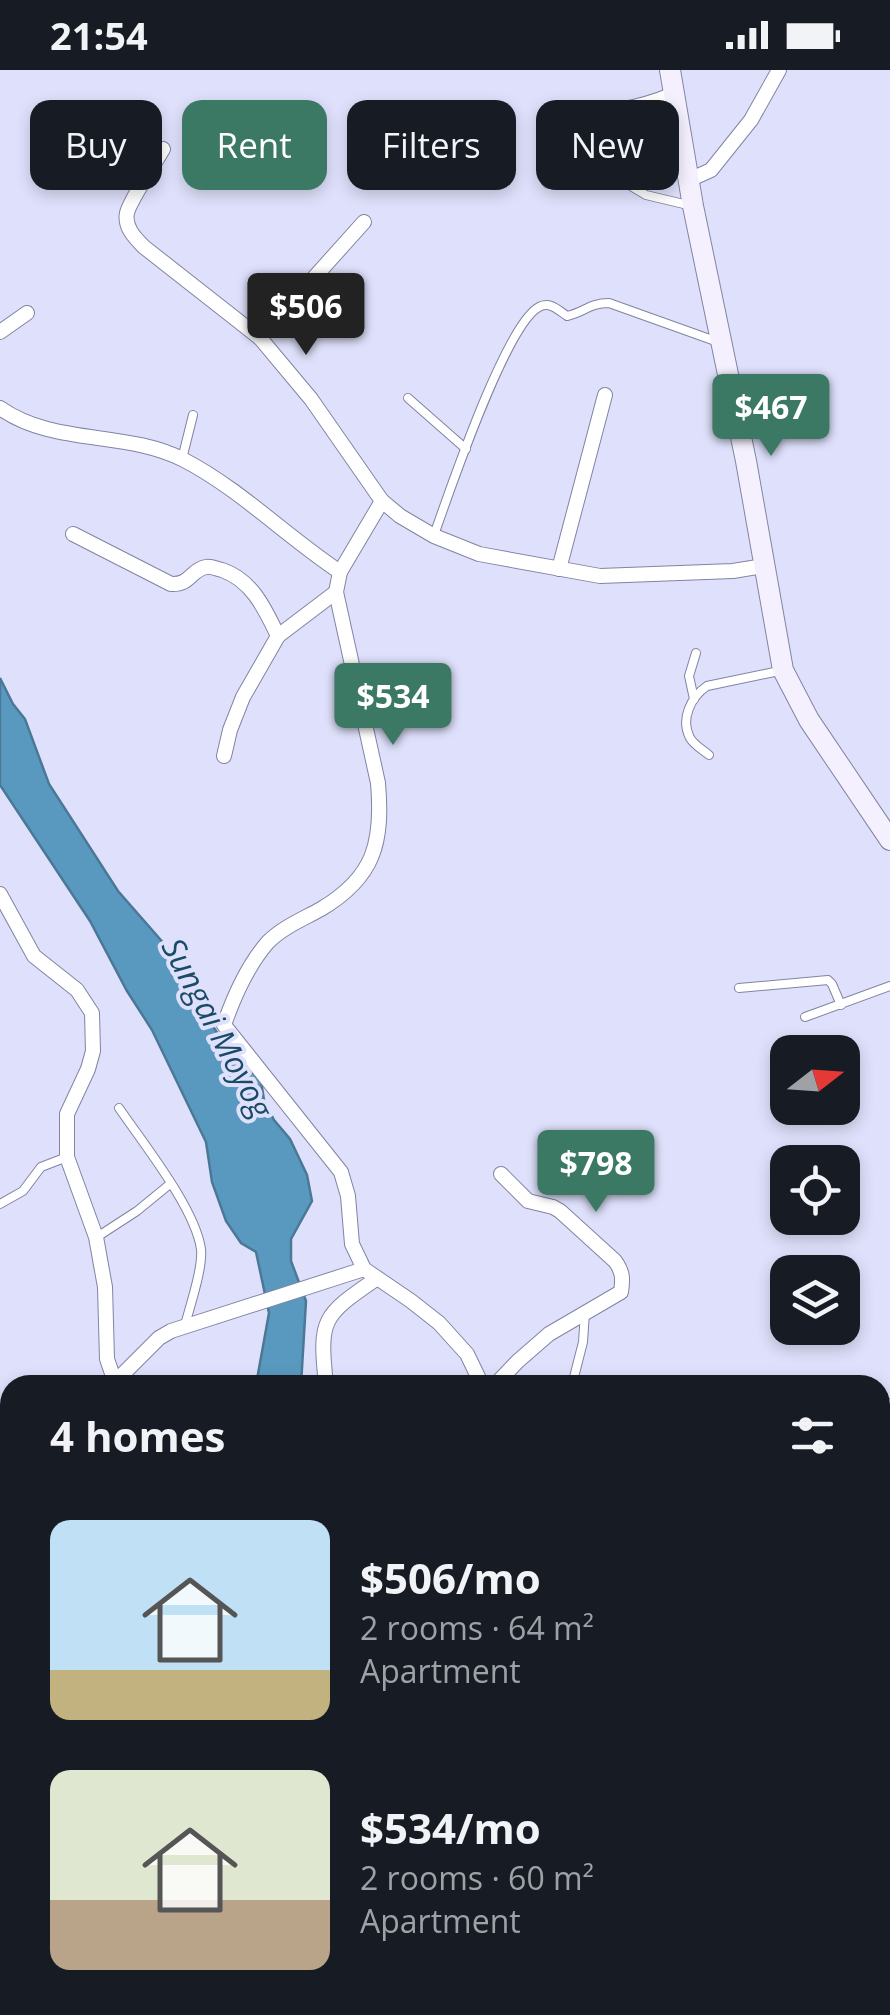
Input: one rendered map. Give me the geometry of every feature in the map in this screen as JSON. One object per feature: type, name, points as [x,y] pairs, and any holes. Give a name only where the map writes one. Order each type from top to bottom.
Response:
[{"type":"main road","points":[[670,70],[783,670],[810,720],[890,840]]},
{"type":"street","points":[[689,180],[711,170],[751,120],[779,70]]},
{"type":"street","points":[[657,100],[674,94]]},
{"type":"street","points":[[163,149],[128,212],[133,236],[260,338],[311,399],[382,500],[400,516],[434,536],[479,554],[600,576],[733,571],[764,566]]},
{"type":"street","points":[[260,338],[364,222]]},
{"type":"street","points":[[0,332],[27,313]]},
{"type":"street","points":[[558,569],[605,395]]},
{"type":"street","points":[[0,408],[20,420],[60,433],[135,444],[182,458],[340,572]]},
{"type":"street","points":[[382,500],[340,572],[336,592],[378,783],[378,840],[369,863],[337,899],[270,941],[242,983],[224,1025],[341,1172],[348,1196],[352,1244],[370,1274],[439,1323],[467,1354],[477,1375]]},
{"type":"street","points":[[73,534],[170,584],[188,581],[208,567],[230,573],[256,595],[278,636]]},
{"type":"street","points":[[224,756],[242,696],[278,636],[336,592]]},
{"type":"street","points":[[0,894],[34,956],[77,990],[92,1013],[93,1050],[67,1114],[67,1157],[96,1237],[105,1287],[106,1359],[111,1375]]},
{"type":"street","points":[[501,1174],[528,1201],[560,1212],[615,1261],[623,1278],[621,1292],[549,1334],[505,1375]]},
{"type":"street","points":[[123,1375],[158,1338],[185,1326],[338,1278],[370,1274]]},
{"type":"street","points":[[325,1375],[324,1330],[332,1313],[370,1274]]},
{"type":"lane","points":[[638,190],[693,206]]},
{"type":"lane","points":[[434,536],[486,394],[536,309],[552,305],[567,316],[578,314],[593,303],[609,302],[722,344]]},
{"type":"lane","points":[[408,398],[466,448]]},
{"type":"lane","points":[[734,401],[805,405]]},
{"type":"lane","points":[[182,458],[193,415]]},
{"type":"lane","points":[[694,699],[689,676],[696,653]]},
{"type":"lane","points":[[709,755],[688,733],[686,721],[694,699],[707,686],[783,670]]},
{"type":"lane","points":[[739,988],[828,980],[841,1004]]},
{"type":"lane","points":[[806,1017],[890,986]]},
{"type":"lane","points":[[119,1108],[185,1206],[201,1250],[185,1326]]},
{"type":"lane","points":[[0,1204],[23,1191],[42,1167],[67,1157]]},
{"type":"lane","points":[[96,1237],[170,1184]]},
{"type":"lane","points":[[574,1375],[585,1312]]},
{"type":"water","points":[[0,678],[25,719],[49,784],[118,891],[166,946],[222,1040],[261,1081],[264,1100],[290,1139],[307,1175],[312,1201],[291,1239],[291,1261],[306,1301],[302,1375],[258,1375],[269,1313],[256,1252],[241,1243],[226,1221],[212,1182],[206,1142],[152,1030],[90,921],[0,785]]},
{"type":"water label","name":"Sungai Moyog","points":[[217,1028]]}]
